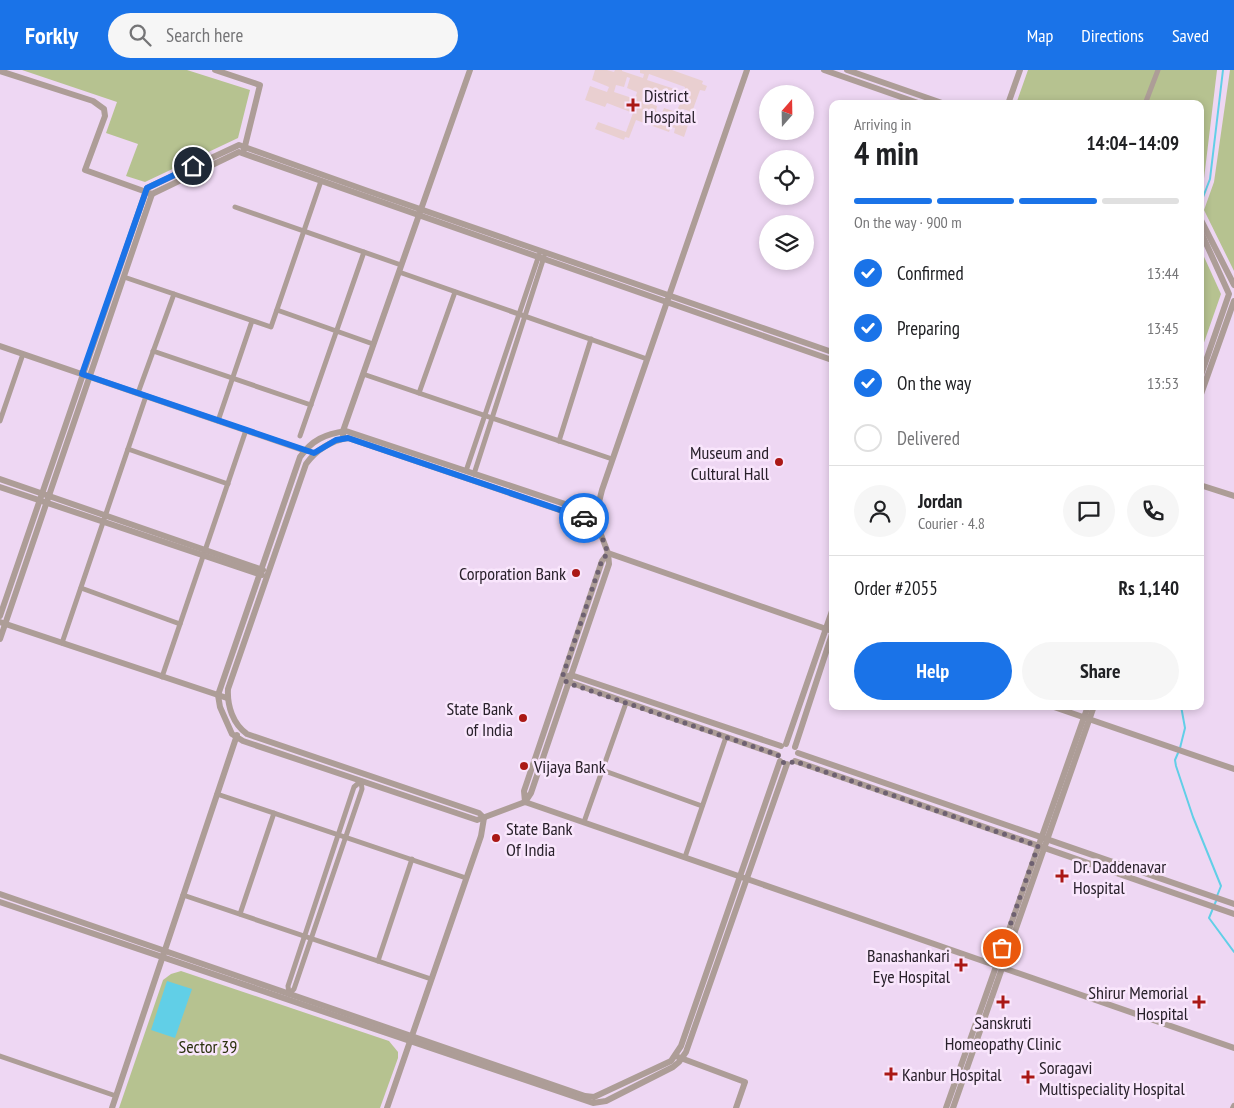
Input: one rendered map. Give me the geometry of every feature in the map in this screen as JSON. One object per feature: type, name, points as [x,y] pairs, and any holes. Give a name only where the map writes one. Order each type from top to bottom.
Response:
[{"type":"street","points":[[215,70],[260,85],[244,150]]},
{"type":"street","points":[[470,70],[373,344],[343,435],[314,453],[306,464],[228,689],[228,698],[234,718],[240,729],[247,734],[479,813],[484,818]]},
{"type":"street","points":[[597,518],[586,511],[364,437],[334,433],[309,444],[300,457],[218,695],[220,707],[232,734],[243,741],[477,820],[524,802],[531,793],[609,564],[608,553],[596,514],[602,490],[747,70]]},
{"type":"street","points":[[824,70],[910,100]]},
{"type":"street","points":[[847,70],[933,100]]},
{"type":"street","points":[[1009,100],[1020,70]]},
{"type":"street","points":[[1147,100],[1158,70]]},
{"type":"street","points":[[0,71],[93,101],[100,105],[104,109],[104,116],[85,170],[149,193]]},
{"type":"street","points":[[0,639],[3,623],[124,278],[149,193],[147,188],[239,145],[244,150],[321,181],[420,212]]},
{"type":"street","points":[[244,150],[542,255],[829,351]]},
{"type":"street","points":[[124,278],[270,327],[321,181]]},
{"type":"street","points":[[0,616],[82,374],[149,193]]},
{"type":"street","points":[[235,208],[364,252],[455,292],[647,359]]},
{"type":"street","points":[[1204,226],[1234,285]]},
{"type":"street","points":[[1204,238],[1232,294],[1204,368]]},
{"type":"street","points":[[300,436],[364,252]]},
{"type":"street","points":[[466,471],[519,314],[542,255]]},
{"type":"street","points":[[474,474],[526,316],[542,255]]},
{"type":"street","points":[[419,393],[455,292]]},
{"type":"street","points":[[138,393],[174,294]]},
{"type":"street","points":[[668,298],[829,359]]},
{"type":"street","points":[[1204,386],[1234,301]]},
{"type":"street","points":[[276,310],[373,344]]},
{"type":"street","points":[[218,421],[252,321]]},
{"type":"street","points":[[559,441],[591,339]]},
{"type":"street","points":[[0,346],[314,453]]},
{"type":"street","points":[[154,351],[311,405]]},
{"type":"street","points":[[0,421],[2,408],[23,354]]},
{"type":"street","points":[[363,374],[612,459]]},
{"type":"street","points":[[62,644],[146,396]]},
{"type":"street","points":[[162,677],[246,430]]},
{"type":"street","points":[[343,435],[583,518],[597,518]]},
{"type":"street","points":[[128,449],[228,484]]},
{"type":"street","points":[[0,479],[40,497]]},
{"type":"street","points":[[1204,485],[1234,496]]},
{"type":"street","points":[[0,487],[48,499],[205,549],[262,568],[268,575]]},
{"type":"street","points":[[104,518],[203,556],[259,575],[268,575]]},
{"type":"street","points":[[608,553],[829,631]]},
{"type":"street","points":[[524,802],[524,791],[562,678],[602,560],[608,553]]},
{"type":"street","points":[[81,588],[180,624]]},
{"type":"street","points":[[3,623],[228,698]]},
{"type":"street","points":[[0,894],[163,954],[593,1103],[606,1101],[673,1067],[678,1057],[689,1044],[743,878],[779,758],[829,633]]},
{"type":"street","points":[[794,761],[829,634]]},
{"type":"street","points":[[562,678],[571,675],[784,745],[1234,904]]},
{"type":"street","points":[[562,678],[568,683],[726,737],[779,758],[787,764]]},
{"type":"street","points":[[584,822],[626,703]]},
{"type":"street","points":[[1063,710],[1234,769]]},
{"type":"street","points":[[1087,718],[1088,710]]},
{"type":"street","points":[[953,1108],[1044,838],[1087,718],[1092,710]]},
{"type":"street","points":[[112,1108],[240,729]]},
{"type":"street","points":[[685,857],[726,737]]},
{"type":"street","points":[[743,878],[787,764],[794,761],[1234,914]]},
{"type":"street","points":[[602,770],[702,806]]},
{"type":"street","points":[[289,994],[288,986],[338,834],[354,787],[361,780]]},
{"type":"street","points":[[289,994],[294,989],[346,837],[362,789],[361,780]]},
{"type":"street","points":[[217,794],[466,878]]},
{"type":"street","points":[[524,802],[1234,1048]]},
{"type":"street","points":[[240,914],[274,813]]},
{"type":"street","points":[[387,1108],[466,878],[484,818]]},
{"type":"street","points":[[378,961],[412,860]]},
{"type":"street","points":[[183,895],[431,979]]},
{"type":"street","points":[[0,902],[289,994],[410,1039]]},
{"type":"street","points":[[946,1108],[1000,966]]},
{"type":"street","points":[[0,1056],[116,1096]]},
{"type":"street","points":[[678,1057],[745,1082],[736,1108]]},
{"type":"shaded area","name":"District Hospital","points":[[595,70],[614,72],[615,70],[622,70],[643,78],[644,74],[640,73],[640,70],[672,70],[703,81],[702,84],[707,86],[705,91],[700,90],[692,112],[683,109],[678,121],[688,125],[684,137],[674,133],[675,128],[671,127],[669,132],[636,120],[629,138],[625,137],[624,140],[595,129],[598,122],[626,132],[633,113],[607,103],[605,107],[585,100],[590,86],[607,92],[609,87],[592,80]],"holes":[[[649,74],[685,87],[684,92],[647,80]],[[627,77],[630,78],[627,88],[637,92],[635,99],[614,92],[616,85],[624,87]],[[670,91],[676,93],[673,102],[680,104],[676,112],[664,108],[662,113],[656,111],[657,106],[642,100],[645,92],[667,100]]]},
{"type":"green space","points":[[22,70],[187,70],[250,90],[238,138],[145,182],[126,176],[138,144],[106,133],[117,102]]},
{"type":"green space","points":[[1028,70],[1217,70],[1204,179],[1204,100],[1017,100]]},
{"type":"green space","points":[[1230,70],[1234,70],[1234,271],[1204,210],[1214,182]]},
{"type":"green space","points":[[1204,257],[1221,294],[1204,343]]},
{"type":"green space","name":"Sector 39","points":[[181,971],[389,1041],[398,1052],[398,1058],[380,1108],[119,1108],[163,980],[171,974]]},
{"type":"water","points":[[167,981],[192,989],[175,1038],[151,1030]]},
{"type":"waterway","points":[[1204,195],[1210,179],[1223,70]]},
{"type":"waterway","points":[[1180,748],[1185,728],[1182,710]]},
{"type":"waterway","points":[[1178,753],[1175,760],[1176,766],[1193,817],[1221,886],[1217,896]]},
{"type":"waterway","points":[[1216,901],[1209,918],[1234,952]]},
{"type":"way so far","points":[[584,518],[597,518],[608,553],[602,560],[562,678],[568,683],[778,755],[778,758],[784,763],[787,764],[794,761],[1038,846],[1002,948]]},
{"type":"place","name":"District Hospital","points":[[633,105]]},
{"type":"place","name":"Museum and Cultural Hall","points":[[779,462]]},
{"type":"place","name":"Corporation Bank","points":[[576,573]]},
{"type":"place","name":"State Bank of India","points":[[523,718]]},
{"type":"place","name":"Vijaya Bank","points":[[524,766]]},
{"type":"place","name":"State Bank Of India","points":[[496,838]]},
{"type":"place","name":"Dr. Daddenavar Hospital","points":[[1062,876]]},
{"type":"place","name":"Banashankari Eye Hospital","points":[[961,965]]},
{"type":"place","name":"Sanskruti Homeopathy Clinic","points":[[1003,1002]]},
{"type":"place","name":"Shirur Memorial Hospital","points":[[1199,1002]]},
{"type":"place","name":"Kanbur Hospital","points":[[891,1074]]},
{"type":"place","name":"Soragavi Multispeciality Hospital","points":[[1028,1077]]},
{"type":"route","points":[[193,166],[147,188],[82,374],[314,453],[336,440],[348,438],[584,518]]}]
